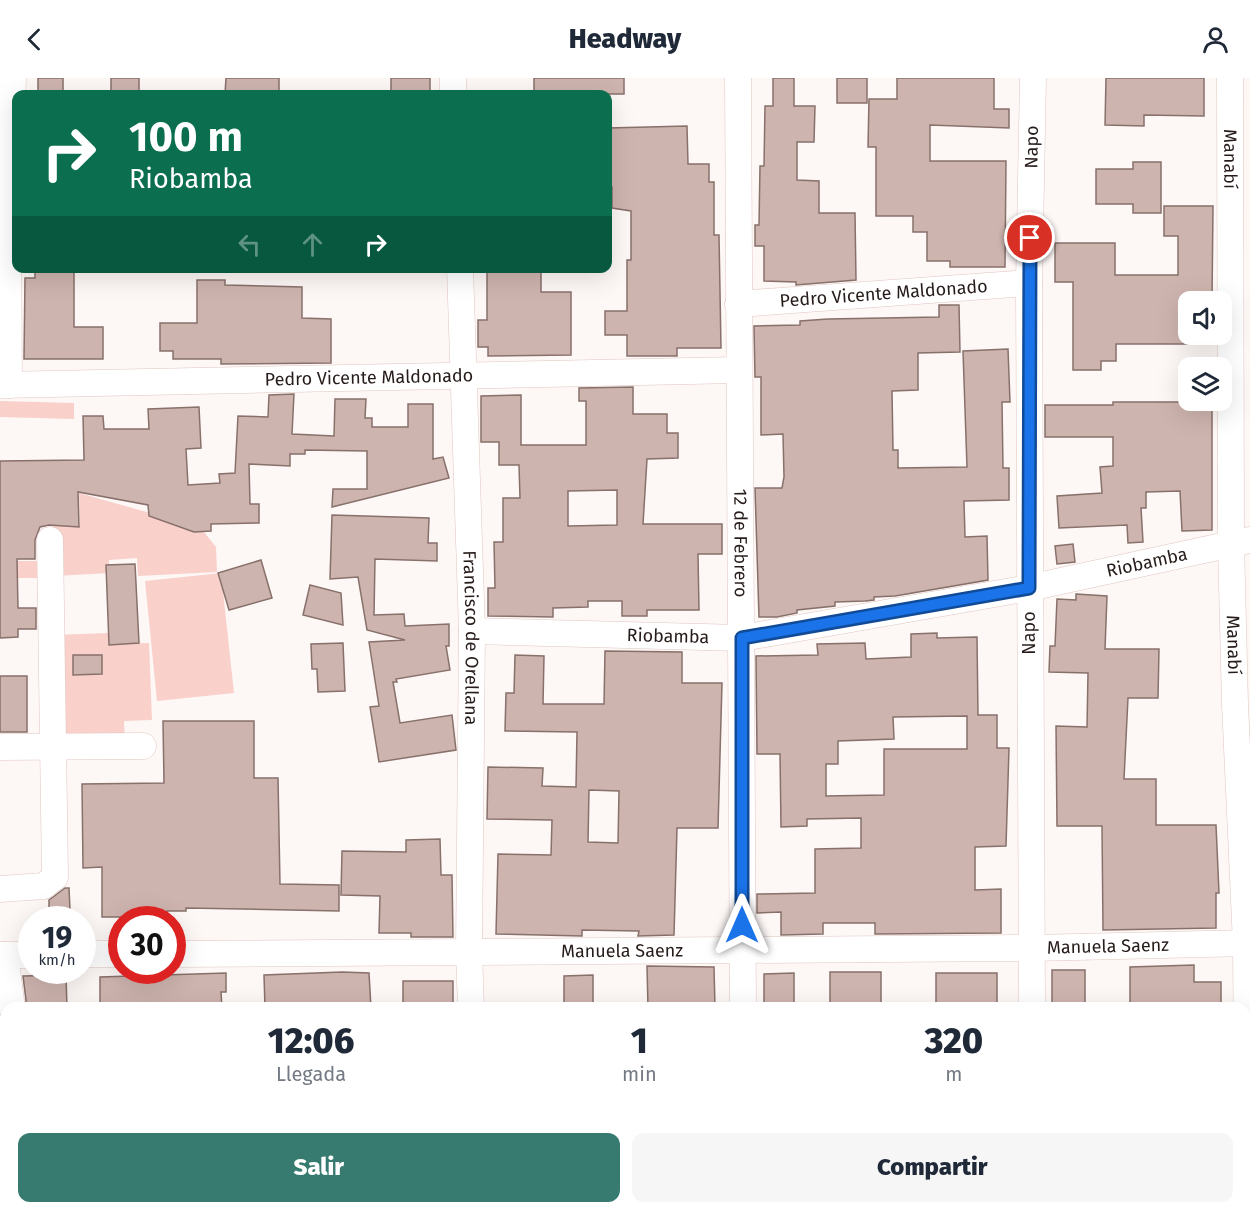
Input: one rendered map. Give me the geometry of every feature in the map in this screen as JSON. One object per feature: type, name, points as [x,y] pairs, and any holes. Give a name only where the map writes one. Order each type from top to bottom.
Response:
[{"type":"street","name":"12 de Febrero","points":[[738,78],[743,1002]]},
{"type":"street","name":"Napo","points":[[1032,1002],[1029,283],[1033,78]]},
{"type":"street","name":"Manabí","points":[[1230,78],[1248,1002]]},
{"type":"street","points":[[4,385],[12,105]]},
{"type":"street","name":"Francisco de Orellana","points":[[460,273],[472,631],[469,952],[471,1002]]},
{"type":"street","name":"Pedro Vicente Maldonado","points":[[738,304],[1029,283]]},
{"type":"street","name":"Pedro Vicente Maldonado","points":[[4,385],[738,370]]},
{"type":"street","points":[[0,890],[44,886],[55,877],[50,540]]},
{"type":"street","name":"Riobamba","points":[[472,631],[742,638],[1029,588],[1240,542]]},
{"type":"street","points":[[0,747],[143,746]]},
{"type":"street","name":"Manuela Saenz","points":[[186,954],[1032,948],[1248,943]]},
{"type":"street","points":[[3,955],[11,1002]]},
{"type":"shaded area","points":[[0,401],[74,403],[74,419],[0,417]]},
{"type":"shaded area","points":[[79,493],[200,527],[216,547],[217,572],[138,576],[137,558],[109,560],[109,573],[56,576],[53,526],[80,525]]},
{"type":"shaded area","points":[[0,561],[47,561],[46,578],[0,578]]},
{"type":"shaded area","points":[[221,573],[234,693],[157,701],[145,581]]},
{"type":"shaded area","points":[[108,633],[108,644],[149,643],[152,720],[124,721],[125,742],[58,744],[54,635]]},
{"type":"building","points":[[38,78],[63,78],[63,90],[38,90]]},
{"type":"building","points":[[111,78],[139,78],[139,90],[111,90]]},
{"type":"building","points":[[226,78],[279,78],[279,90],[225,90]]},
{"type":"building","points":[[391,78],[430,78],[430,90],[391,90]]},
{"type":"building","points":[[534,78],[624,78],[624,94],[612,94],[612,90],[534,90]]},
{"type":"building","points":[[773,78],[794,78],[794,106],[815,106],[814,142],[797,142],[797,180],[819,181],[819,213],[855,213],[856,280],[796,285],[796,282],[764,281],[764,246],[755,246],[755,225],[759,225],[760,166],[764,166],[765,106],[773,106]]},
{"type":"building","points":[[837,78],[867,78],[867,103],[837,103]]},
{"type":"building","points":[[897,78],[994,78],[994,109],[1009,109],[1009,128],[930,125],[930,161],[1006,161],[1005,267],[950,267],[950,261],[927,261],[927,232],[913,232],[913,216],[876,216],[876,147],[868,147],[869,99],[897,99]]},
{"type":"building","points":[[1106,78],[1204,78],[1204,116],[1144,115],[1144,126],[1105,125]]},
{"type":"building","points":[[687,126],[688,164],[709,164],[709,182],[714,182],[714,235],[719,235],[721,348],[677,348],[677,356],[627,356],[627,335],[605,335],[605,311],[627,311],[627,260],[631,260],[631,211],[612,208],[612,128]]},
{"type":"building","points":[[1133,162],[1161,162],[1161,213],[1133,213],[1133,204],[1096,204],[1096,169],[1133,169]]},
{"type":"building","points":[[1164,206],[1213,206],[1212,291],[1178,291],[1178,344],[1116,344],[1116,361],[1101,361],[1101,370],[1073,370],[1073,282],[1055,282],[1055,243],[1115,243],[1115,275],[1178,275],[1178,236],[1164,236]]},
{"type":"building","points":[[35,273],[74,273],[74,327],[103,327],[103,359],[24,359],[25,278],[35,278]]},
{"type":"building","points":[[487,273],[541,273],[541,292],[571,292],[571,355],[488,356],[488,347],[478,347],[478,320],[487,320]]},
{"type":"building","points":[[197,280],[225,280],[225,285],[302,287],[302,318],[331,319],[331,363],[221,364],[221,359],[173,359],[173,351],[160,351],[160,323],[197,323]]},
{"type":"building","points":[[939,305],[959,305],[960,352],[918,353],[918,390],[892,391],[893,450],[898,450],[898,468],[967,467],[963,351],[1008,349],[1010,402],[1002,402],[1003,468],[1009,468],[1009,500],[964,501],[965,537],[987,536],[988,580],[895,596],[874,597],[874,600],[835,602],[835,606],[797,610],[797,613],[777,617],[759,617],[755,488],[782,488],[784,477],[783,434],[761,435],[761,377],[755,377],[754,326],[800,325],[800,321],[828,319],[939,317]]},
{"type":"building","points":[[633,387],[633,414],[667,414],[667,433],[678,433],[678,458],[647,459],[643,524],[722,524],[722,554],[698,554],[699,610],[647,610],[647,616],[622,616],[622,601],[588,601],[588,607],[553,608],[553,617],[488,616],[488,588],[495,588],[494,542],[503,542],[503,498],[520,498],[519,465],[499,465],[499,442],[481,442],[481,396],[521,395],[521,445],[586,445],[586,401],[579,401],[579,388]],"holes":[[[617,490],[617,525],[568,526],[568,491]]]},
{"type":"building","points":[[294,394],[292,434],[334,436],[335,399],[366,399],[365,418],[372,418],[372,427],[408,427],[408,404],[433,404],[433,459],[443,457],[449,478],[332,507],[333,489],[367,489],[367,451],[305,450],[305,454],[290,454],[290,466],[249,464],[250,504],[259,504],[259,523],[211,524],[211,531],[194,532],[149,516],[148,505],[78,492],[79,527],[49,525],[40,527],[35,540],[35,559],[17,559],[18,608],[36,608],[36,629],[18,629],[18,637],[0,638],[0,461],[84,460],[83,416],[103,416],[104,429],[149,429],[148,409],[199,407],[201,448],[186,449],[188,485],[220,483],[219,474],[235,473],[238,416],[268,417],[269,395]]},
{"type":"building","points":[[1113,402],[1178,402],[1178,411],[1212,411],[1212,530],[1182,531],[1180,491],[1146,492],[1146,508],[1141,508],[1143,542],[1128,543],[1127,525],[1059,528],[1057,496],[1102,493],[1100,467],[1113,466],[1113,437],[1045,437],[1045,405],[1113,405]]},
{"type":"building","points":[[332,515],[429,518],[428,543],[437,543],[437,561],[375,559],[374,615],[404,614],[405,626],[449,624],[449,646],[446,646],[450,670],[396,679],[397,682],[393,682],[400,723],[452,715],[456,750],[379,762],[370,707],[379,706],[369,642],[405,640],[367,630],[358,577],[330,579]]},
{"type":"building","points":[[1073,544],[1075,562],[1057,564],[1055,546]]},
{"type":"building","points":[[261,560],[272,598],[229,610],[218,573]]},
{"type":"building","points":[[135,564],[139,643],[109,645],[106,565]]},
{"type":"building","points":[[310,585],[341,593],[343,625],[303,615]]},
{"type":"building","points":[[1076,594],[1107,596],[1105,649],[1159,649],[1158,698],[1128,698],[1124,779],[1156,779],[1156,825],[1216,825],[1219,893],[1216,893],[1216,928],[1103,930],[1102,826],[1057,826],[1056,726],[1087,727],[1088,673],[1049,672],[1050,646],[1055,646],[1057,599],[1076,600]]},
{"type":"building","points":[[937,633],[937,638],[977,637],[978,715],[997,715],[997,748],[1009,748],[1006,846],[975,847],[975,890],[1001,889],[1001,933],[875,934],[875,923],[823,923],[823,934],[781,935],[781,912],[757,913],[757,894],[815,893],[815,849],[861,848],[861,818],[807,819],[807,826],[781,827],[780,754],[757,754],[756,656],[818,655],[817,644],[865,643],[866,659],[911,657],[911,634]],"holes":[[[967,716],[967,749],[884,749],[884,795],[826,796],[826,764],[838,764],[838,741],[894,739],[893,717]]]},
{"type":"building","points":[[343,643],[345,691],[318,692],[317,669],[312,669],[311,644]]},
{"type":"building","points":[[605,651],[682,652],[682,683],[722,683],[718,828],[677,828],[674,935],[638,936],[639,931],[582,930],[582,936],[496,934],[498,854],[551,855],[552,820],[487,819],[488,767],[543,768],[542,786],[576,787],[577,732],[505,731],[506,693],[514,693],[515,655],[544,656],[543,704],[604,704]],"holes":[[[589,790],[619,791],[618,843],[588,842]]]},
{"type":"building","points":[[73,655],[102,655],[102,674],[73,675]]},
{"type":"building","points":[[0,676],[27,676],[27,732],[0,732]]},
{"type":"building","points":[[163,721],[254,721],[254,778],[278,778],[280,884],[339,885],[339,911],[108,906],[108,917],[102,917],[102,867],[83,868],[82,784],[164,783]]},
{"type":"building","points":[[440,839],[441,875],[452,875],[453,937],[411,937],[411,933],[379,933],[380,896],[341,895],[342,851],[406,852],[406,840]]},
{"type":"building","points":[[65,888],[69,888],[70,906],[49,906],[49,900]]},
{"type":"building","points":[[1194,965],[1194,982],[1221,982],[1221,1002],[1130,1002],[1130,967]]},
{"type":"building","points":[[647,966],[714,967],[715,1002],[648,1002]]},
{"type":"building","points":[[1052,970],[1085,970],[1085,1002],[1052,1002]]},
{"type":"building","points":[[830,972],[881,972],[881,1002],[830,1002]]},
{"type":"building","points":[[226,973],[226,992],[221,992],[222,1002],[100,1002],[100,977],[108,977],[108,984],[186,984],[186,974]]},
{"type":"building","points":[[369,973],[371,1002],[265,1002],[264,975]]},
{"type":"building","points":[[794,973],[794,1002],[764,1002],[764,974]]},
{"type":"building","points":[[936,973],[997,973],[997,1002],[936,1002]]},
{"type":"building","points":[[593,975],[593,1002],[564,1002],[564,976]]},
{"type":"building","points":[[403,981],[453,981],[453,1002],[403,1002]]},
{"type":"building","points":[[24,984],[66,984],[67,1002],[26,1002]]},
{"type":"route","points":[[742,925],[742,638],[1029,588],[1030,238]]}]
